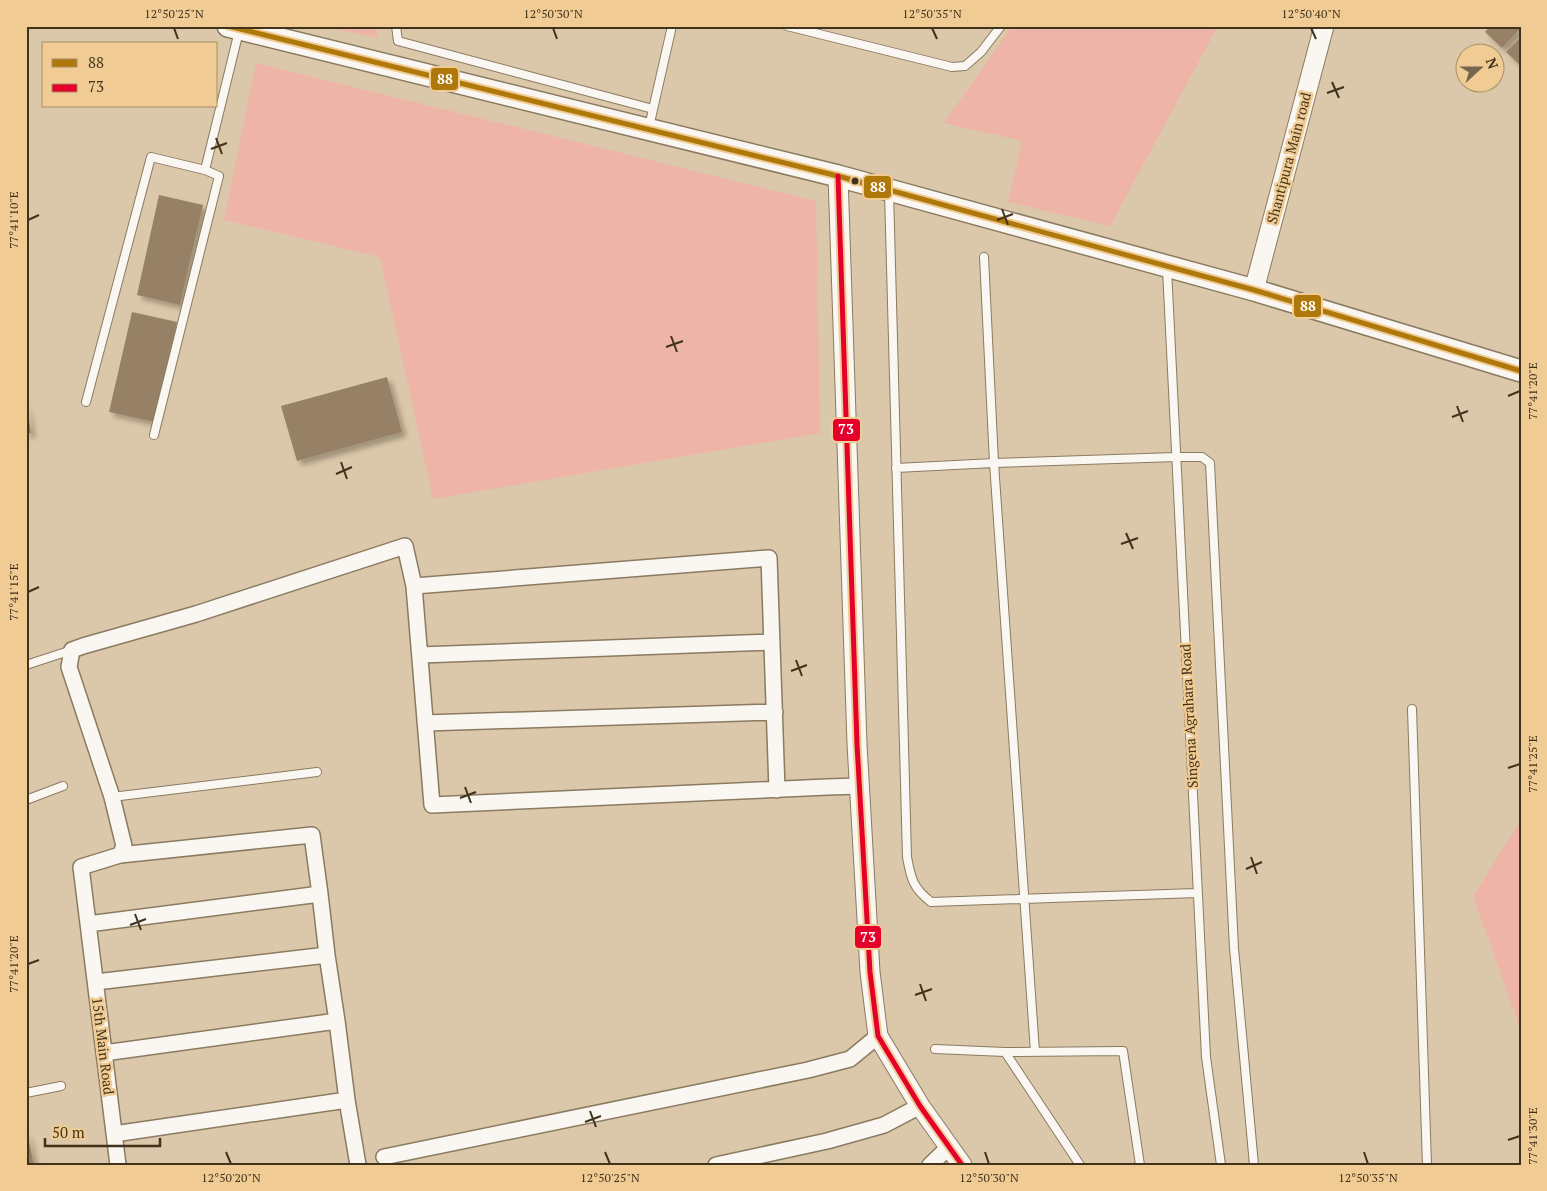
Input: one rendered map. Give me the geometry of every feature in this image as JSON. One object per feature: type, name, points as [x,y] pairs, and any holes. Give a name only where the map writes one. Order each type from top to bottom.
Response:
[{"type":"main road","points":[[234,28],[651,119],[838,176],[1254,290],[1521,371]]},
{"type":"street","name":"Shantipura Main road","points":[[1254,290],[1324,26]]},
{"type":"street","points":[[838,176],[859,786],[870,972],[878,1036],[920,1106],[962,1165]]},
{"type":"street","points":[[358,1165],[347,1100],[312,835],[120,855],[124,846],[112,797],[69,667],[72,650],[196,614],[405,546],[414,586],[432,806],[859,786]]},
{"type":"street","points":[[414,586],[770,558],[777,790]]},
{"type":"street","points":[[420,656],[772,642]]},
{"type":"street","points":[[425,723],[775,712]]},
{"type":"street","name":"15th Main Road","points":[[118,1165],[81,866],[120,855]]},
{"type":"street","points":[[88,924],[320,894]]},
{"type":"street","points":[[96,982],[327,955]]},
{"type":"street","points":[[104,1053],[336,1021]]},
{"type":"street","points":[[384,1157],[808,1070],[850,1059],[878,1036]]},
{"type":"street","points":[[114,1134],[347,1100]]},
{"type":"street","points":[[716,1165],[827,1141],[884,1125],[920,1106]]},
{"type":"street","points":[[930,1165],[949,1147]]},
{"type":"lane","points":[[396,26],[398,41],[651,119],[672,26]]},
{"type":"lane","points":[[787,26],[952,67],[966,66],[981,52],[1001,26]]},
{"type":"lane","points":[[218,106],[234,28]]},
{"type":"lane","points":[[205,170],[218,108]]},
{"type":"lane","points":[[86,402],[151,157],[205,170],[219,176],[154,434]]},
{"type":"lane","points":[[889,190],[907,857],[911,879],[919,893],[931,902],[1198,893]]},
{"type":"lane","points":[[984,257],[994,462],[1035,1052]]},
{"type":"lane","name":"Singena Agrahara Road","points":[[1166,266],[1206,1057],[1221,1165]]},
{"type":"lane","points":[[896,468],[994,462],[1176,457],[1202,457],[1210,463],[1234,948],[1254,1165]]},
{"type":"lane","points":[[26,665],[72,650]]},
{"type":"lane","points":[[1412,709],[1427,1165]]},
{"type":"lane","points":[[112,797],[318,772]]},
{"type":"lane","points":[[26,800],[63,786]]},
{"type":"lane","points":[[936,1049],[1005,1052],[1122,1051],[1140,1165]]},
{"type":"lane","points":[[1005,1052],[1080,1165]]},
{"type":"lane","points":[[26,1093],[62,1086]]},
{"type":"shaded area","points":[[321,26],[376,26],[378,38]]},
{"type":"shaded area","points":[[1012,26],[1218,26],[1110,226],[1008,202],[1022,141],[944,123]]},
{"type":"shaded area","points":[[256,63],[816,201],[820,433],[433,499],[380,257],[224,220]]},
{"type":"shaded area","points":[[1521,820],[1521,1031],[1473,896]]},
{"type":"building","points":[[1490,26],[1521,26],[1504,46],[1504,42],[1496,42],[1485,32]]},
{"type":"building","points":[[1521,37],[1521,66],[1506,52]]},
{"type":"building","points":[[159,195],[203,205],[180,305],[137,295]]},
{"type":"building","points":[[132,312],[177,322],[154,422],[109,412]]},
{"type":"building","points":[[387,377],[402,432],[297,461],[281,406]]},
{"type":"building","points":[[26,401],[31,433],[26,434]]},
{"type":"building","points":[[27,1132],[34,1165],[26,1165]]},
{"type":"transit line","name":"88","points":[[228,26],[838,176],[1254,290],[1521,371]]},
{"type":"transit line","name":"73","points":[[838,176],[857,744],[870,972],[878,1036],[920,1106],[962,1165]]}]
